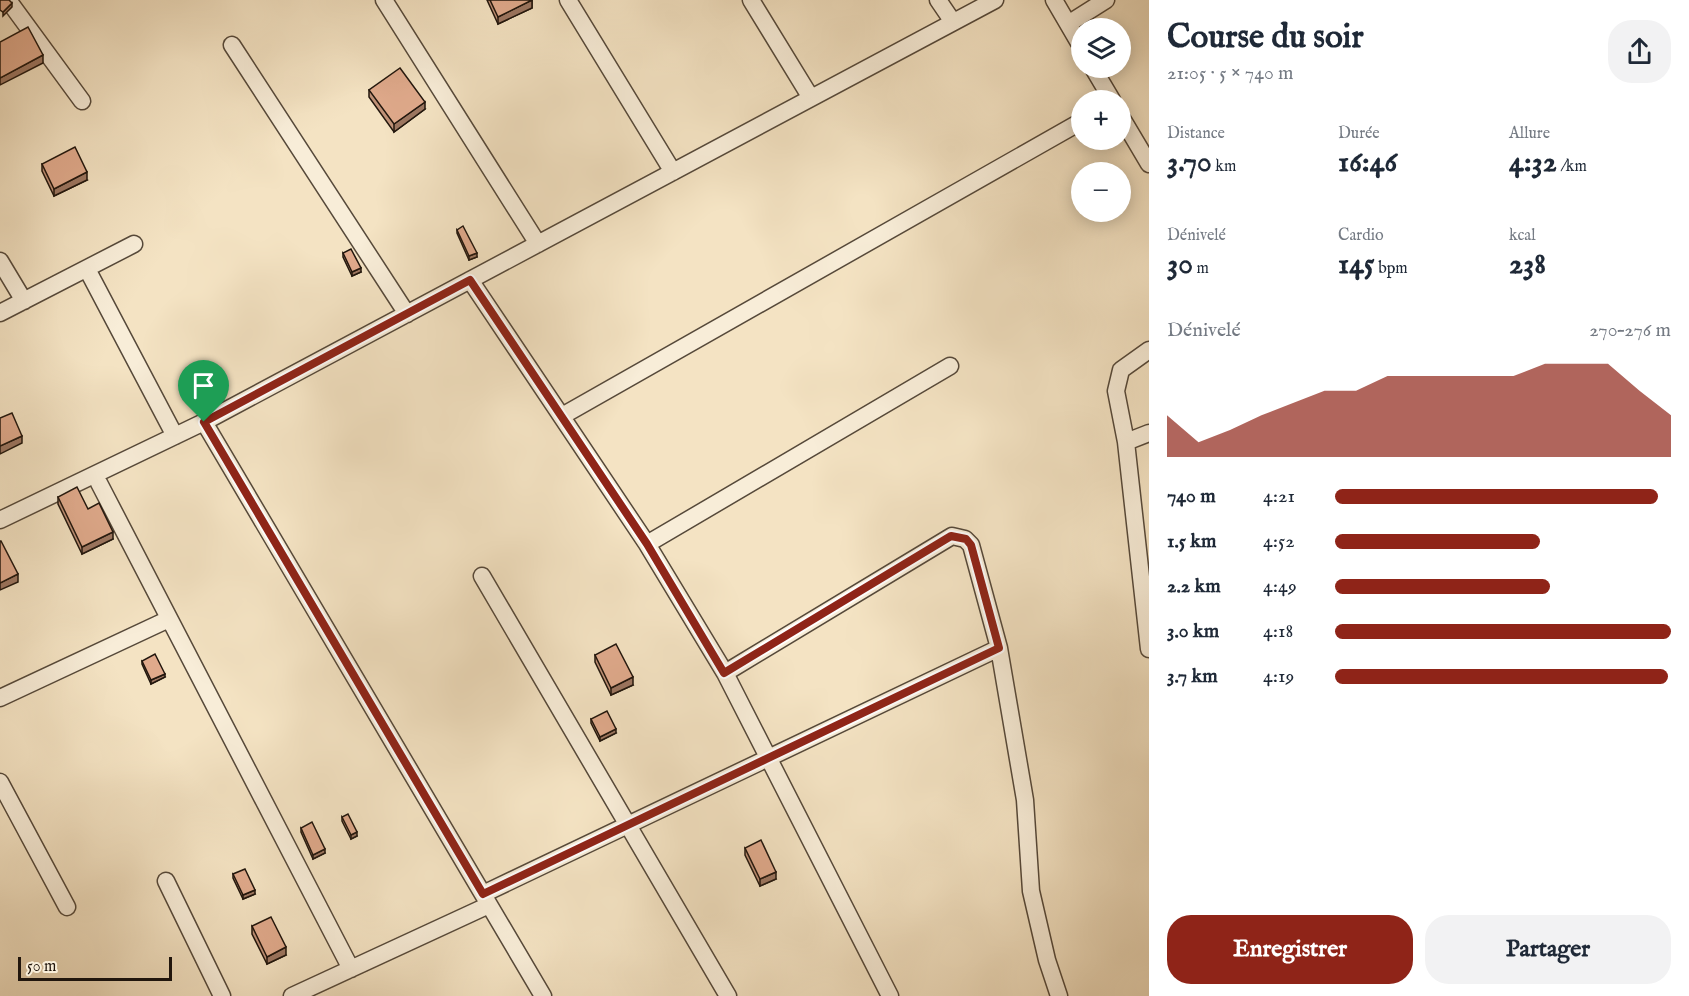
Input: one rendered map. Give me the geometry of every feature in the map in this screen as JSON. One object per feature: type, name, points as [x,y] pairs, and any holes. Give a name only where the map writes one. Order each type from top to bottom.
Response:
[{"type":"street","points":[[8,0],[82,101]]},
{"type":"street","points":[[384,0],[538,244]]},
{"type":"street","points":[[568,0],[673,172]]},
{"type":"street","points":[[751,0],[811,98]]},
{"type":"street","points":[[938,0],[953,22]]},
{"type":"street","points":[[0,520],[204,422],[995,0]]},
{"type":"street","points":[[1054,0],[1071,29]]},
{"type":"street","points":[[1068,24],[1106,0]]},
{"type":"street","points":[[232,45],[407,314]]},
{"type":"street","points":[[562,416],[1071,127]]},
{"type":"street","points":[[1131,131],[1147,154]]},
{"type":"street","points":[[0,314],[134,244]]},
{"type":"street","points":[[0,261],[24,301]]},
{"type":"street","points":[[87,268],[175,436]]},
{"type":"street","points":[[470,280],[647,544],[724,673],[890,996]]},
{"type":"street","points":[[1149,350],[1122,370],[1116,391],[1126,442],[1149,649]]},
{"type":"street","points":[[647,544],[950,366]]},
{"type":"street","points":[[204,422],[543,996]]},
{"type":"street","points":[[1126,442],[1149,433]]},
{"type":"street","points":[[99,483],[351,969]]},
{"type":"street","points":[[724,673],[951,536],[966,539],[971,545],[999,648],[1025,800],[1030,891],[1047,960],[1059,996]]},
{"type":"street","points":[[482,576],[728,996]]},
{"type":"street","points":[[0,698],[169,619]]},
{"type":"street","points":[[292,996],[351,969],[628,825],[999,648]]},
{"type":"street","points":[[0,782],[67,907]]},
{"type":"street","points":[[166,881],[222,996]]},
{"type":"building","points":[[0,0],[9,0],[12,3],[3,12],[0,10]]},
{"type":"building","points":[[490,0],[532,0],[498,17]]},
{"type":"building","points":[[28,27],[43,55],[0,78],[0,42]]},
{"type":"building","points":[[400,68],[425,102],[394,124],[369,90]]},
{"type":"building","points":[[75,147],[87,172],[54,189],[42,164]]},
{"type":"building","points":[[463,226],[477,253],[469,256],[457,230]]},
{"type":"building","points":[[351,249],[361,268],[352,272],[343,253]]},
{"type":"building","points":[[12,413],[22,436],[0,446],[0,418]]},
{"type":"building","points":[[77,487],[88,509],[99,503],[113,532],[82,547],[58,497]]},
{"type":"building","points":[[0,541],[18,574],[0,583]]},
{"type":"building","points":[[616,644],[633,677],[611,688],[595,655]]},
{"type":"building","points":[[155,654],[165,674],[151,680],[142,661]]},
{"type":"building","points":[[607,711],[616,729],[600,737],[591,719]]},
{"type":"building","points":[[348,814],[357,832],[351,835],[342,817]]},
{"type":"building","points":[[312,822],[325,849],[313,855],[301,828]]},
{"type":"building","points":[[761,840],[776,872],[760,879],[745,848]]},
{"type":"building","points":[[245,869],[255,890],[243,895],[233,874]]},
{"type":"building","points":[[271,917],[286,947],[267,957],[252,926]]},
{"type":"route","points":[[470,280],[647,544],[724,673],[951,536],[966,539],[971,545],[979,567],[999,648],[483,894],[204,422],[470,280]]}]
